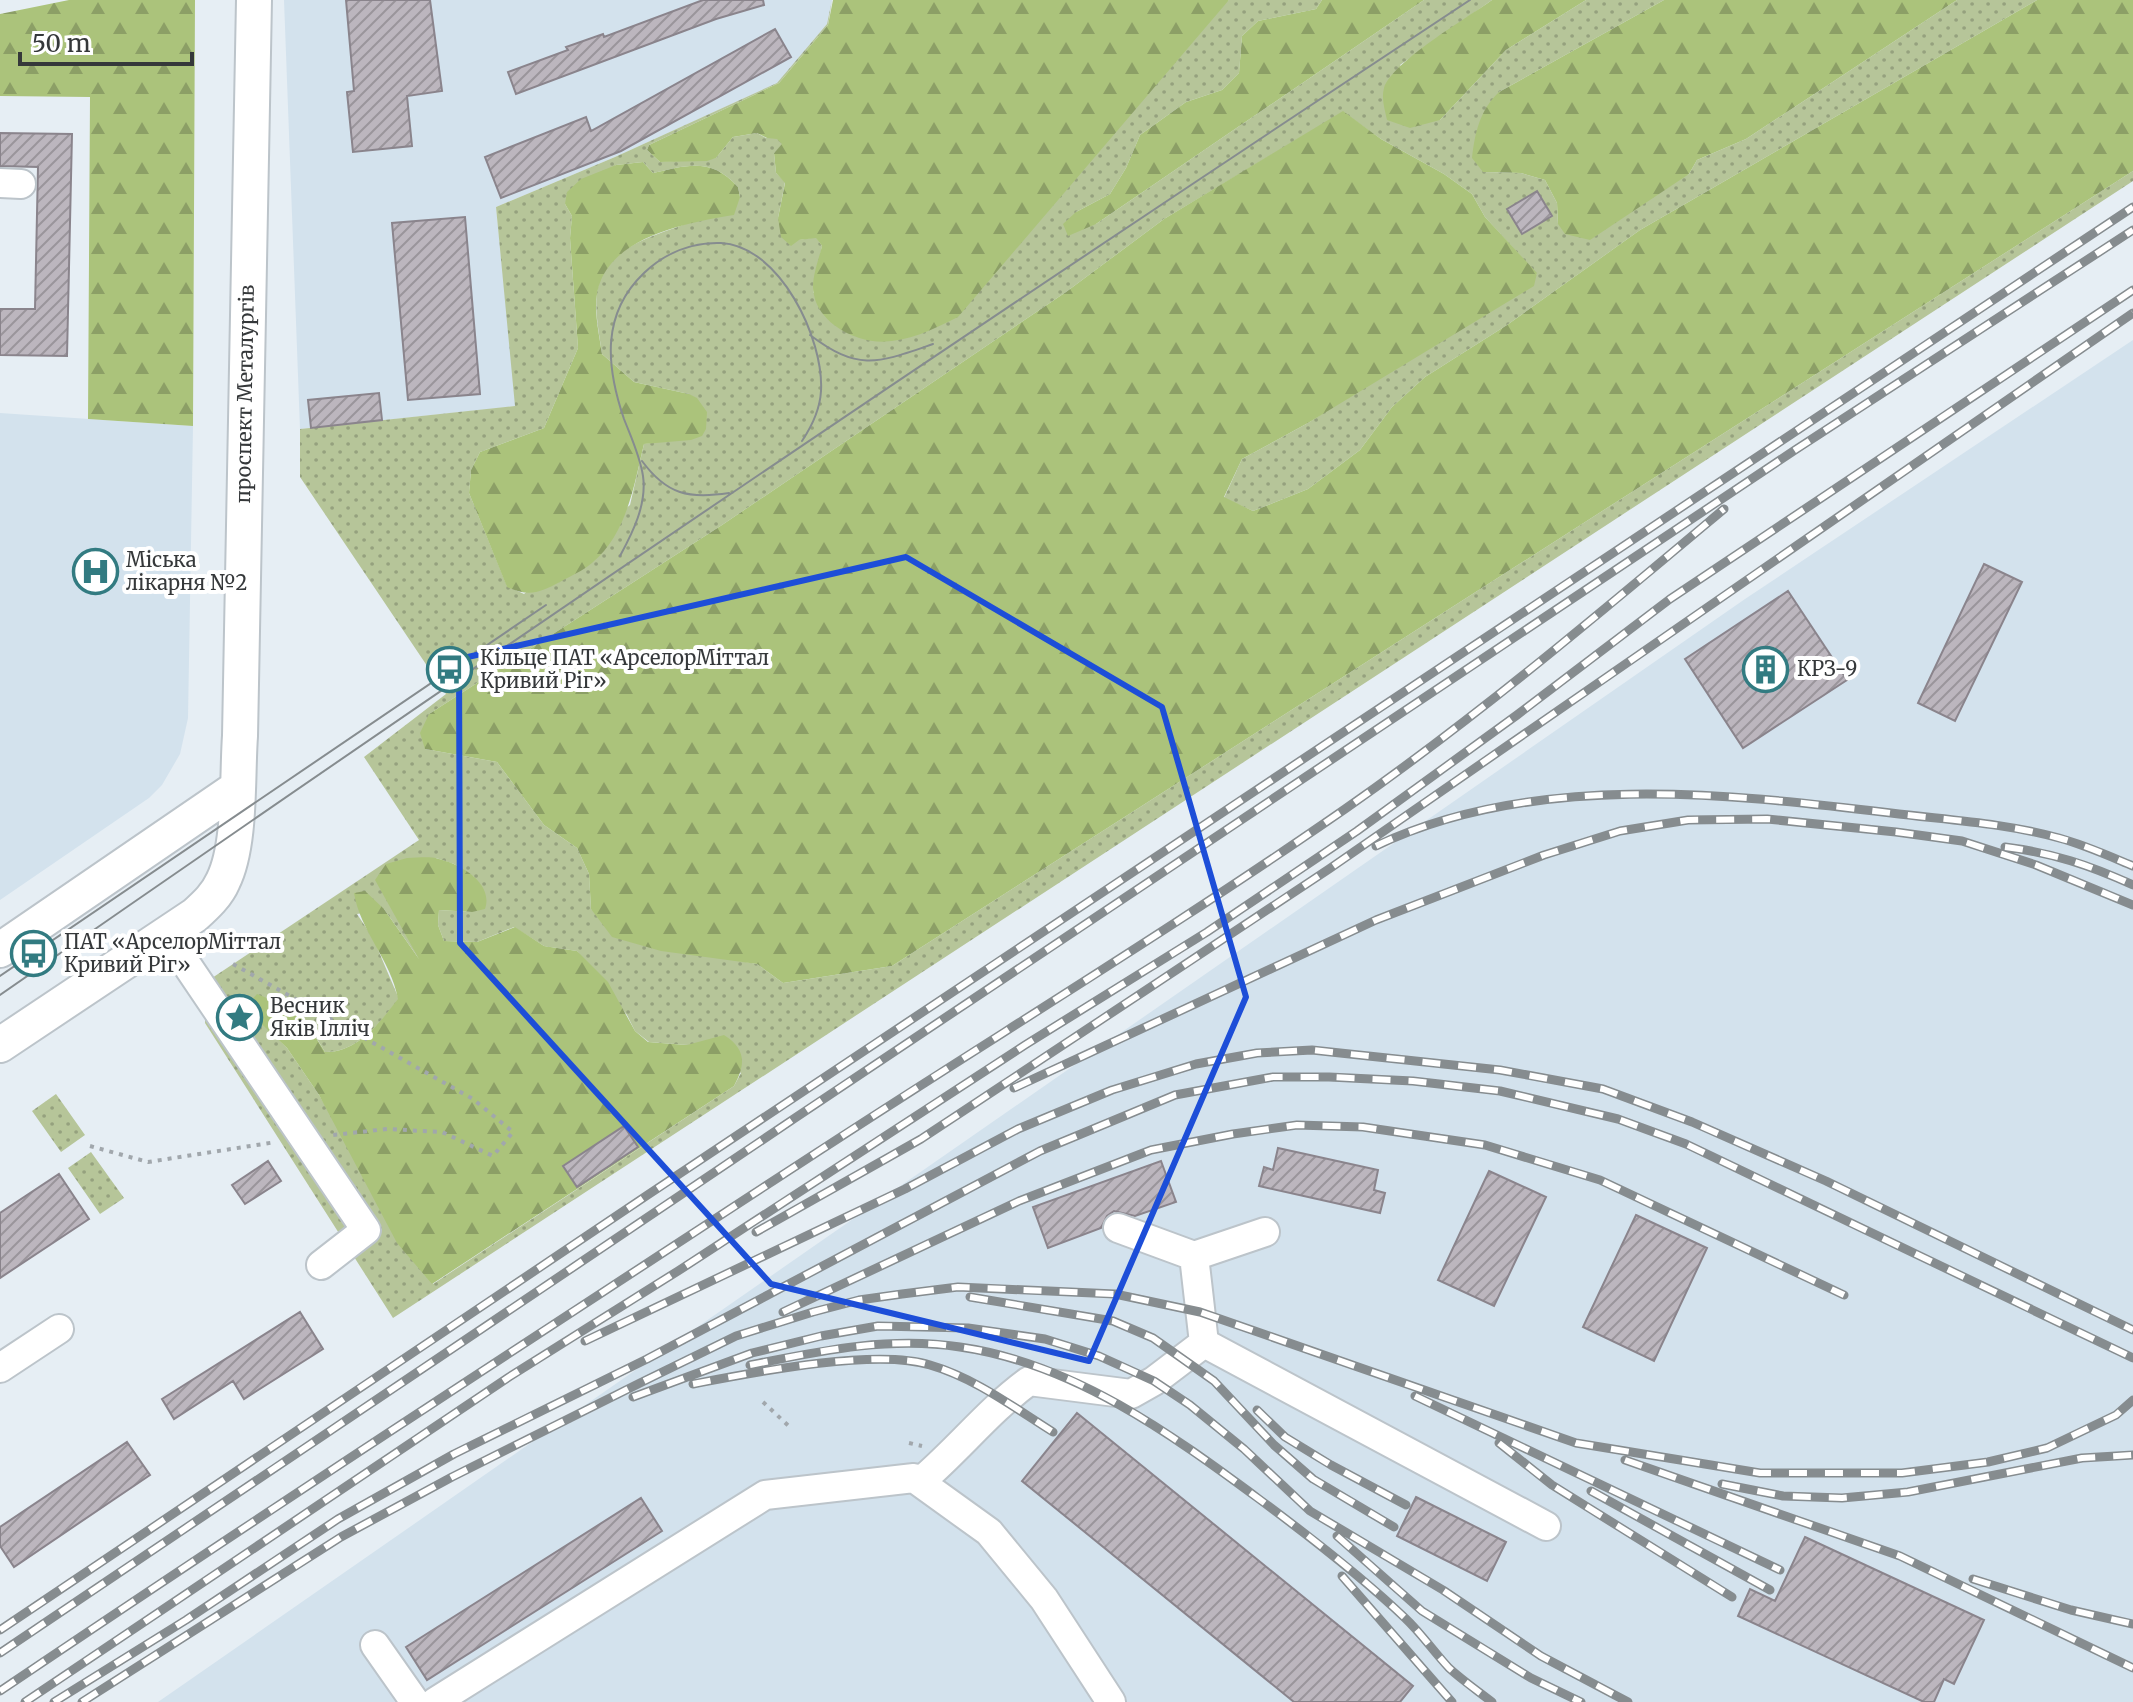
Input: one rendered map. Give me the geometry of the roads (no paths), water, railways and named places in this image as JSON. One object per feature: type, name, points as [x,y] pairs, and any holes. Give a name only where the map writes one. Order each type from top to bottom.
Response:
[{"type":"main road","name":"проспект Металургів","points":[[0,1045],[205,906],[222,883],[231,859],[240,736],[254,0]]},
{"type":"main road","points":[[0,950],[237,788]]},
{"type":"lane","points":[[166,934],[366,1230],[321,1265]]},
{"type":"lane","points":[[1118,1228],[1194,1256],[1265,1232]]},
{"type":"lane","points":[[1194,1256],[1204,1343]]},
{"type":"lane","points":[[0,1368],[59,1329]]},
{"type":"lane","points":[[920,1482],[950,1456],[1003,1400],[1029,1381],[1131,1394],[1154,1381],[1204,1343]]},
{"type":"lane","points":[[1204,1343],[1546,1526]]},
{"type":"lane","points":[[435,1702],[765,1495],[914,1478],[989,1532],[1044,1599],[1111,1702]]},
{"type":"lane","points":[[375,1645],[415,1702]]},
{"type":"tram line","points":[[0,995],[732,493],[1470,0]]},
{"type":"tram line","points":[[620,556],[638,518],[644,486],[640,461],[613,380],[611,342],[620,306],[630,289],[661,260],[689,247],[721,243],[742,248],[762,260],[779,277],[806,322],[820,370],[819,405],[802,441]]},
{"type":"tram line","points":[[810,335],[842,355],[869,360],[897,356],[933,344]]},
{"type":"tram line","points":[[642,461],[661,481],[680,492],[702,495],[729,493]]},
{"type":"tram line","points":[[0,976],[546,605]]},
{"type":"railway","points":[[0,1630],[646,1196],[2133,207]]},
{"type":"railway","points":[[0,1653],[1795,450],[2133,230]]},
{"type":"railway","points":[[25,1702],[509,1377],[1025,1045],[1207,932],[1357,831],[1670,599],[2133,290]]},
{"type":"railway","points":[[756,1232],[921,1139],[1329,869],[2133,313]]},
{"type":"railway","points":[[0,1691],[509,1353],[1345,809],[1490,701],[1724,509]]},
{"type":"railway","points":[[1376,846],[1436,823],[1499,807],[1563,798],[1629,794],[1696,795],[1762,799],[1997,825],[2069,841],[2133,866]]},
{"type":"railway","points":[[1014,1088],[1376,920],[1544,855],[1620,831],[1688,820],[1767,819],[1962,841],[2036,865],[2133,905]]},
{"type":"railway","points":[[2005,847],[2070,861],[2133,885]]},
{"type":"railway","points":[[585,1341],[905,1189],[1018,1129],[1112,1090],[1196,1064],[1257,1053],[1312,1050],[1500,1070],[1603,1089],[1692,1122],[1826,1181],[2133,1330]]},
{"type":"railway","points":[[54,1702],[186,1620],[338,1519],[454,1454],[647,1359],[1040,1151],[1175,1095],[1273,1077],[1413,1081],[1500,1091],[1618,1119],[1686,1144],[2133,1358]]},
{"type":"railway","points":[[783,1312],[1019,1201],[1151,1150],[1297,1125],[1363,1127],[1485,1145],[1600,1180],[1844,1295]]},
{"type":"railway","points":[[82,1702],[341,1537],[452,1477],[736,1336],[859,1300],[958,1287],[1115,1294],[1200,1312],[1576,1443],[1760,1473],[1902,1473],[1988,1462],[2047,1448],[2116,1415],[2133,1400]]},
{"type":"railway","points":[[970,1297],[1113,1321],[1153,1338],[1214,1381],[1274,1445],[1313,1479],[1394,1527]]},
{"type":"railway","points":[[633,1397],[752,1353],[878,1326],[968,1328],[1045,1339],[1099,1356],[1154,1381],[1190,1405],[1244,1449],[1310,1511],[1443,1590],[1541,1656],[1628,1702]]},
{"type":"railway","points":[[750,1365],[881,1344],[933,1344],[1002,1355],[1081,1385],[1191,1450],[1315,1542],[1388,1602],[1449,1668],[1492,1702]]},
{"type":"railway","points":[[693,1384],[813,1364],[906,1360],[963,1377],[1053,1432]]},
{"type":"railway","points":[[1415,1396],[1780,1570]]},
{"type":"railway","points":[[1257,1410],[1285,1437],[1406,1505]]},
{"type":"railway","points":[[1499,1443],[1552,1485],[1732,1597]]},
{"type":"railway","points":[[1722,1484],[1783,1496],[1842,1498],[1908,1492],[2082,1458],[2133,1455]]},
{"type":"railway","points":[[1625,1460],[1900,1556],[2133,1668]]},
{"type":"railway","points":[[1591,1491],[1770,1590]]},
{"type":"railway","points":[[1337,1536],[1422,1611],[1531,1678],[1581,1702]]},
{"type":"railway","points":[[1342,1576],[1452,1702]]},
{"type":"railway","points":[[1973,1579],[2071,1610],[2133,1624]]},
{"type":"place","name":"Міська лікарня №2","points":[[95,572]]},
{"type":"place","name":"КРЗ-9","points":[[1766,669]]},
{"type":"place","name":"Кільце ПАТ «АрселорМіттал Кривий Ріг»","points":[[449,670]]},
{"type":"place","name":"ПАТ «АрселорМіттал Кривий Ріг»","points":[[33,953]]},
{"type":"place","name":"Весник Яків Ілліч","points":[[239,1018]]}]
